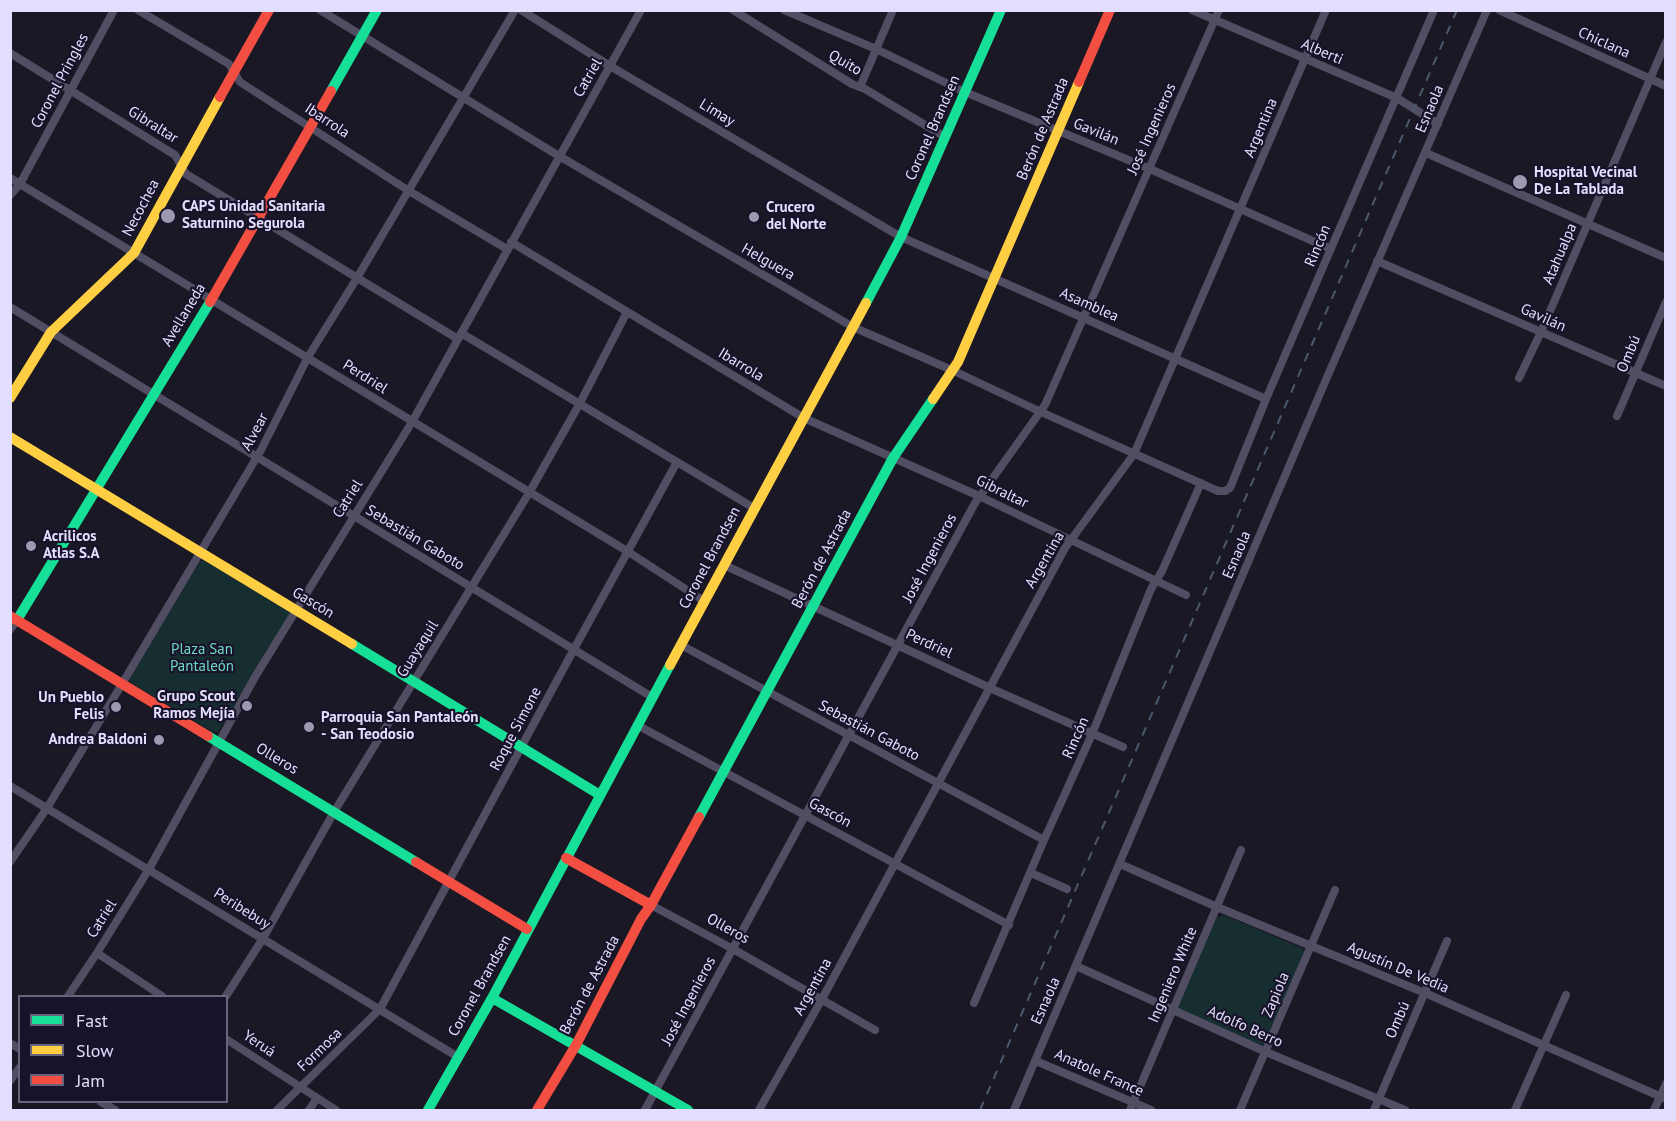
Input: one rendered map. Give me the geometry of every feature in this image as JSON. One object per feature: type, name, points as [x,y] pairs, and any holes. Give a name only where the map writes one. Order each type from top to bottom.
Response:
[{"type":"street","name":"Coronel Pringles","points":[[10,195],[20,184],[114,10]]},
{"type":"street","name":"Ibarrola","points":[[138,10],[229,64],[240,82],[409,190],[627,312],[804,418]]},
{"type":"street","name":"Necochea","points":[[10,398],[51,332],[134,253],[269,10]]},
{"type":"street","name":"Helguera","points":[[320,10],[559,156],[853,327],[1134,454],[1225,492]]},
{"type":"street","name":"Avellaneda","points":[[10,630],[14,618],[97,490],[212,299],[377,10]]},
{"type":"street","name":"Alvear","points":[[10,862],[47,807],[258,456],[308,357],[515,10]]},
{"type":"street","name":"Limay","points":[[521,10],[610,66],[901,237]]},
{"type":"street","name":"Catriel","points":[[69,995],[149,869],[219,741],[295,610],[412,422],[641,10]]},
{"type":"street","name":"Quito","points":[[733,10],[945,137]]},
{"type":"street","points":[[748,20],[753,10]]},
{"type":"street","name":"Gavilán","points":[[784,10],[876,49],[965,92],[1241,208],[1331,249]]},
{"type":"street","points":[[860,87],[893,10]]},
{"type":"street","name":"Coronel Brandsen","points":[[428,1110],[492,998],[901,237],[1001,10]]},
{"type":"street","name":"Berón de Astrada","points":[[537,1110],[576,1045],[641,919],[651,905],[768,692],[893,458],[954,371],[1110,10]]},
{"type":"street","name":"Alberti","points":[[1192,10],[1397,98],[1438,124]]},
{"type":"street","name":"José Ingenieros","points":[[645,1110],[979,496],[1041,412],[1085,318],[1218,10]]},
{"type":"street","name":"Argentina","points":[[759,1110],[822,999],[1070,541],[1134,454],[1326,10]]},
{"type":"street","name":"Rincón","points":[[1225,492],[1230,488],[1266,399],[1434,10]]},
{"type":"street","name":"Esnaola","points":[[1014,1110],[1377,261],[1487,10]]},
{"type":"street","name":"Chiclana","points":[[1499,10],[1665,86]]},
{"type":"street","name":"Atahualpa","points":[[1519,378],[1541,332],[1665,42]]},
{"type":"street","name":"Gibraltar","points":[[10,53],[175,155],[186,174],[357,278],[580,403],[754,508]]},
{"type":"street","points":[[1426,153],[1665,258]]},
{"type":"street","name":"Perdriel","points":[[10,178],[627,551],[704,601]]},
{"type":"street","name":"Asamblea","points":[[901,237],[1266,399]]},
{"type":"street","name":"Gavilán","points":[[1377,261],[1665,386]]},
{"type":"street","name":"Ombú","points":[[1617,416],[1665,302]]},
{"type":"street","name":"Sebastián Gaboto","points":[[10,307],[652,697]]},
{"type":"street","name":"Guayaquil","points":[[226,995],[262,940],[334,812],[529,493],[580,403],[627,312]]},
{"type":"street","name":"Gibraltar","points":[[804,418],[979,496],[1186,596]]},
{"type":"street","name":"Gascón","points":[[10,437],[600,795]]},
{"type":"street","name":"Roque Simone","points":[[381,1009],[677,462]]},
{"type":"street","name":"Rincón","points":[[974,1003],[1092,734],[1151,589],[1201,483]]},
{"type":"street","name":"Perdriel","points":[[724,565],[1123,747]]},
{"type":"street","name":"Olleros","points":[[14,618],[527,930]]},
{"type":"street","name":"Sebastián Gaboto","points":[[681,645],[1044,840]]},
{"type":"street","name":"Gascón","points":[[638,725],[1009,925]]},
{"type":"street","name":"Peribebuy","points":[[10,786],[458,1057]]},
{"type":"street","name":"Ingeniero White","points":[[1132,1107],[1241,850]]},
{"type":"street","name":"Olleros","points":[[566,858],[875,1030]]},
{"type":"street","name":"Agustín De Vedia","points":[[1120,864],[1217,907],[1425,993],[1663,1098]]},
{"type":"street","points":[[1031,873],[1067,889]]},
{"type":"street","name":"Zapiola","points":[[1240,1110],[1335,890]]},
{"type":"street","name":"Ombú","points":[[1374,1110],[1447,941]]},
{"type":"street","points":[[97,953],[160,995]]},
{"type":"street","name":"Adolfo Berro","points":[[1076,966],[1266,1052],[1405,1110]]},
{"type":"street","points":[[1515,1110],[1566,995]]},
{"type":"street","points":[[492,998],[688,1110]]},
{"type":"street","name":"Formosa","points":[[277,1110],[381,1009]]},
{"type":"street","name":"Yeruá","points":[[228,1040],[336,1110]]},
{"type":"street","name":"Anatole France","points":[[1036,1061],[1132,1107],[1151,1110]]},
{"type":"street","points":[[1654,1110],[1663,1098],[1665,1084]]},
{"type":"street","points":[[309,1110],[317,1098]]},
{"type":"green space","name":"Plaza San Pantaleón","points":[[203,560],[289,611],[289,616],[218,732],[213,732],[132,684],[129,678]]},
{"type":"green space","points":[[1223,915],[1302,948],[1304,952],[1265,1044],[1259,1045],[1179,1013],[1177,1007],[1216,918]]},
{"type":"railway","points":[[980,1110],[1457,10]]},
{"type":"traffic: fast","points":[[331,91],[377,10]]},
{"type":"traffic: fast","points":[[866,303],[901,237],[1001,10]]},
{"type":"traffic: fast","points":[[17,620],[210,302]]},
{"type":"traffic: fast","points":[[699,817],[893,458],[933,399]]},
{"type":"traffic: fast","points":[[352,644],[600,795]]},
{"type":"traffic: fast","points":[[428,1110],[492,998],[670,665]]},
{"type":"traffic: fast","points":[[208,736],[416,862]]},
{"type":"traffic: fast","points":[[492,998],[688,1110]]},
{"type":"traffic: slow","points":[[933,399],[958,362],[1079,82]]},
{"type":"traffic: slow","points":[[10,398],[51,332],[134,253],[220,97]]},
{"type":"traffic: slow","points":[[670,665],[866,303]]},
{"type":"traffic: slow","points":[[10,437],[352,644]]},
{"type":"traffic: jam","points":[[220,97],[269,10]]},
{"type":"traffic: jam","points":[[1079,82],[1110,10]]},
{"type":"traffic: jam","points":[[210,302],[331,91]]},
{"type":"traffic: jam","points":[[10,616],[208,736]]},
{"type":"traffic: jam","points":[[537,1110],[576,1045],[641,919],[699,817]]},
{"type":"traffic: jam","points":[[566,858],[651,905]]},
{"type":"traffic: jam","points":[[416,862],[527,929]]},
{"type":"place","name":"Hospital Vecinal De La Tablada","points":[[1520,182]]},
{"type":"place","name":"CAPS Unidad Sanitaria Saturnino Segurola","points":[[168,216]]},
{"type":"place","name":"Crucero del Norte","points":[[754,217]]},
{"type":"place","name":"Acrilicos Atlas S.A","points":[[31,546]]},
{"type":"place","name":"Grupo Scout Ramos Mejía","points":[[247,706]]},
{"type":"place","name":"Un Pueblo Felis","points":[[116,707]]},
{"type":"place","name":"Parroquia San Pantaleón - San Teodosio","points":[[309,727]]},
{"type":"place","name":"Andrea Baldoni","points":[[159,740]]}]
